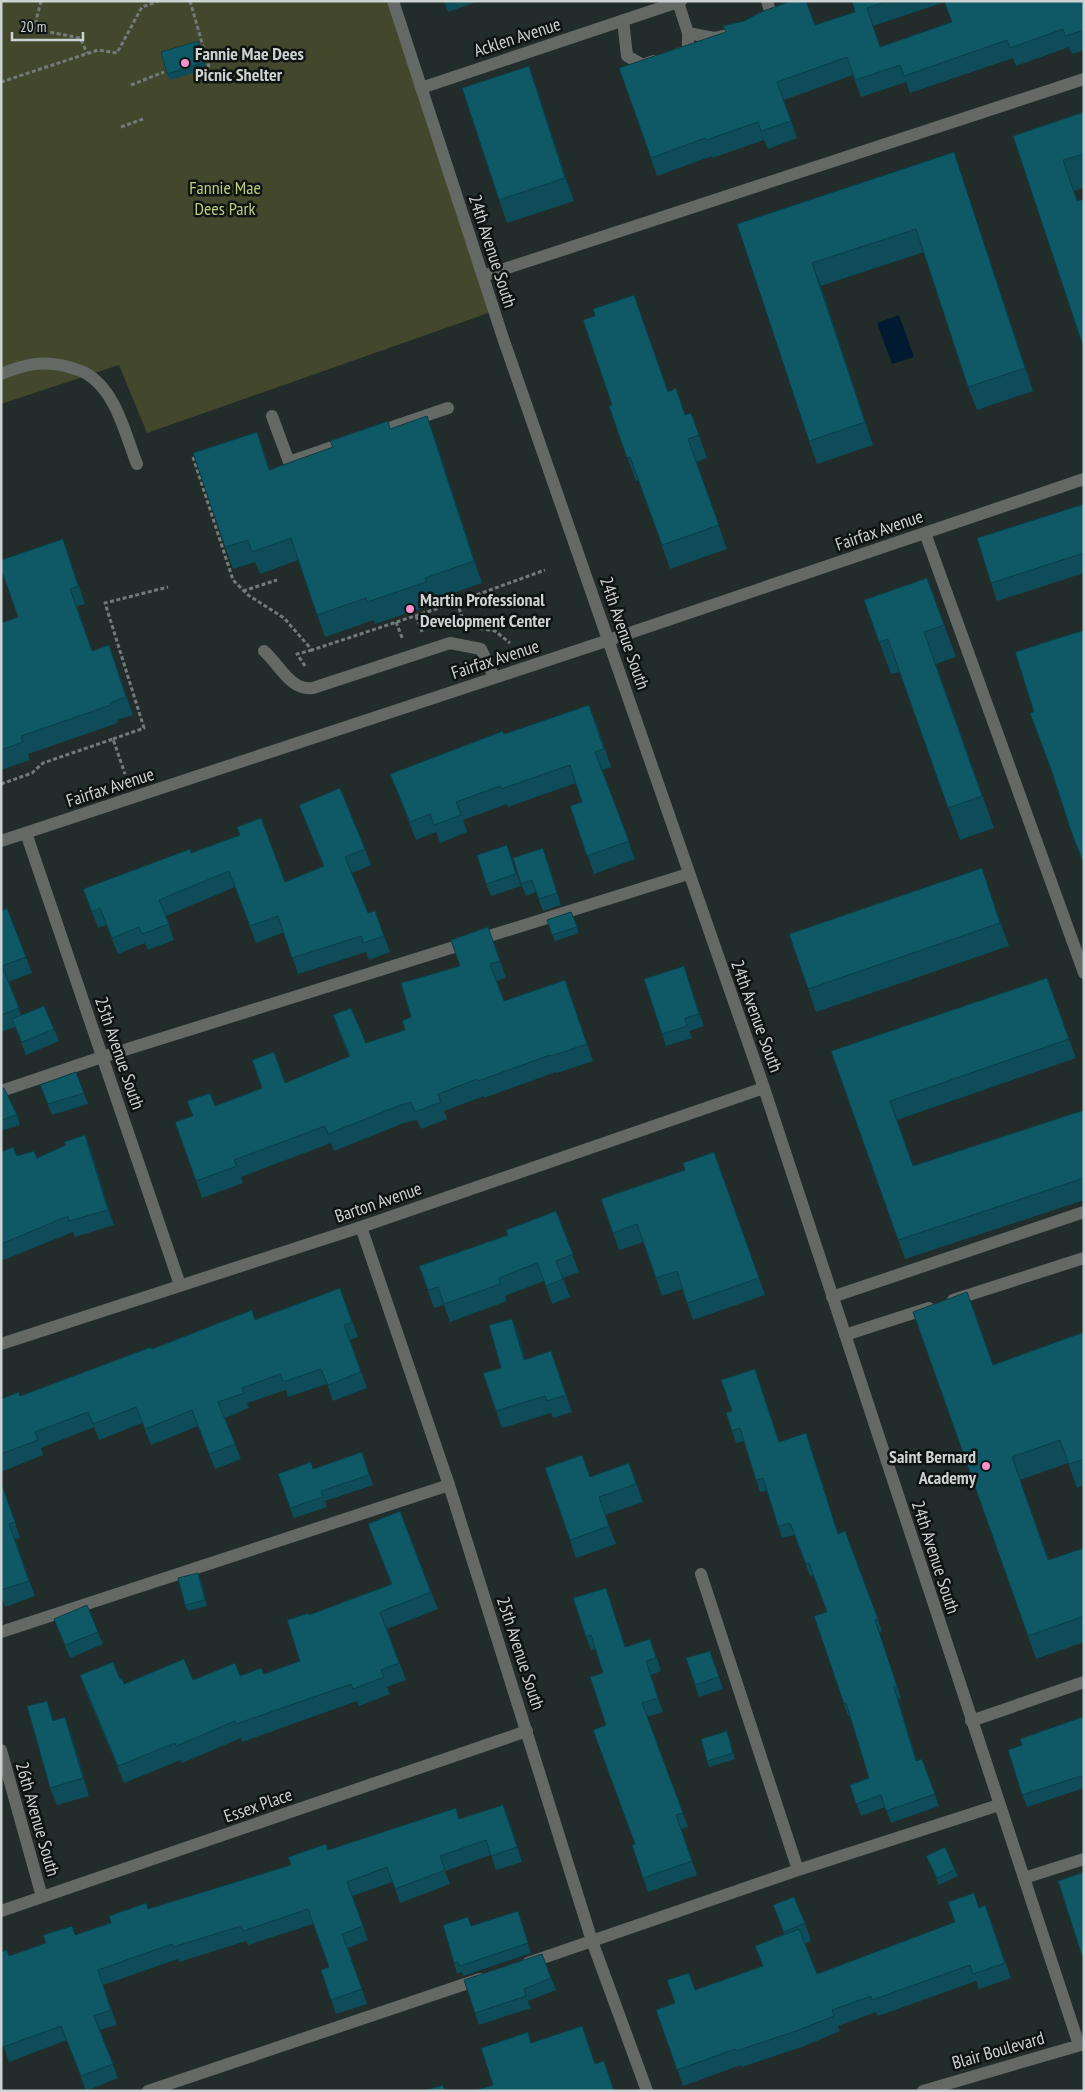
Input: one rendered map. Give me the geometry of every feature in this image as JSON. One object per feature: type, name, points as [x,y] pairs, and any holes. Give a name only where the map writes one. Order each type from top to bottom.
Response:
[{"type":"street","name":"24th Avenue South","points":[[392,1],[482,276],[609,640],[688,874],[764,1088],[971,1721],[1081,2044]]},
{"type":"street","points":[[754,27],[767,21],[770,12],[767,1]]},
{"type":"street","name":"Acklen Avenue","points":[[421,88],[680,2]]},
{"type":"street","points":[[623,20],[627,56],[643,65],[688,51],[688,33],[680,2]]},
{"type":"street","points":[[688,33],[714,38],[738,33]]},
{"type":"street","points":[[482,276],[1084,79]]},
{"type":"street","points":[[1,374],[38,363],[48,362],[86,373],[93,378],[114,405],[137,464]]},
{"type":"street","points":[[272,416],[289,462],[448,408]]},
{"type":"street","name":"Fairfax Avenue","points":[[1,841],[609,640],[1084,479]]},
{"type":"street","points":[[925,533],[1084,973]]},
{"type":"street","points":[[264,651],[274,660],[294,685],[303,689],[313,688],[450,643],[481,649],[494,678]]},
{"type":"street","name":"25th Avenue South","points":[[26,833],[180,1285]]},
{"type":"street","points":[[1,1091],[102,1057],[688,874]]},
{"type":"street","name":"Barton Avenue","points":[[1,1344],[361,1227],[764,1088]]},
{"type":"street","points":[[832,1297],[1084,1212]]},
{"type":"street","name":"25th Avenue South","points":[[361,1227],[449,1485],[592,1942],[647,2091]]},
{"type":"street","points":[[845,1335],[1084,1258]]},
{"type":"street","points":[[1,1632],[449,1485]]},
{"type":"street","points":[[700,1574],[798,1870]]},
{"type":"street","points":[[971,1721],[1084,1682]]},
{"type":"street","name":"Essex Place","points":[[1,1911],[527,1731]]},
{"type":"street","name":"26th Avenue South","points":[[1,1750],[42,1897]]},
{"type":"street","points":[[520,1966],[798,1870],[999,1805]]},
{"type":"street","points":[[1024,1878],[1084,1859]]},
{"type":"street","points":[[148,2091],[492,1975]]},
{"type":"street","name":"Blair Boulevard","points":[[923,2091],[1081,2044]]},
{"type":"path","points":[[41,1],[34,30],[80,38],[87,53]]},
{"type":"path","points":[[1,82],[98,50],[118,53],[142,7],[142,1]]},
{"type":"path","points":[[142,7],[159,1]]},
{"type":"path","points":[[190,1],[210,67]]},
{"type":"path","points":[[130,85],[164,72]]},
{"type":"path","points":[[121,127],[143,119]]},
{"type":"path","points":[[193,457],[234,580],[243,591],[284,618],[312,650],[457,602],[545,570]]},
{"type":"path","points":[[243,591],[277,580]]},
{"type":"path","points":[[1,784],[32,773],[43,763],[144,728],[105,603],[168,588]]},
{"type":"path","points":[[457,602],[465,626]]},
{"type":"path","points":[[416,616],[423,634]]},
{"type":"path","points":[[396,622],[403,641]]},
{"type":"path","points":[[114,738],[125,774]]},
{"type":"green space","name":"Fannie Mae Dees Park","points":[[1,1],[393,1],[494,311],[147,433],[119,365],[1,404]]},
{"type":"water","points":[[899,315],[914,357],[892,364],[877,323]]},
{"type":"building","points":[[791,1],[806,1],[815,25],[855,12],[852,1],[888,1],[867,8],[880,47],[952,22],[944,1],[1084,1],[1084,30],[1065,36],[1063,29],[1010,48],[1007,40],[904,76],[900,65],[855,80],[847,57],[777,82],[791,121],[761,131],[758,122],[706,140],[705,138],[651,158],[619,68],[726,32],[723,26],[744,21],[761,12]]},
{"type":"building","name":"Fannie Mae Dees Picnic Shelter","points":[[198,41],[205,62],[167,74],[161,52]]},
{"type":"building","points":[[529,66],[565,178],[499,200],[462,88]]},
{"type":"building","points":[[1084,112],[1084,154],[1063,160],[1077,201],[1084,199],[1084,342],[1082,343],[1013,136]]},
{"type":"building","points":[[954,152],[1025,368],[968,387],[916,229],[812,263],[865,422],[809,441],[737,224]]},
{"type":"building","points":[[634,295],[668,392],[676,388],[685,415],[691,413],[699,435],[688,439],[719,525],[662,545],[630,457],[627,458],[609,406],[612,405],[583,320],[595,316],[593,309]]},
{"type":"building","points":[[427,416],[474,561],[425,578],[426,582],[367,602],[366,598],[317,615],[291,538],[252,552],[248,540],[225,547],[193,453],[257,432],[269,470],[333,447],[330,441],[388,421],[390,429]]},
{"type":"building","points":[[1084,504],[1084,553],[991,583],[977,538]]},
{"type":"building","points":[[63,539],[78,586],[70,589],[92,651],[109,645],[126,697],[110,703],[111,705],[21,736],[23,742],[1,750],[1,623],[18,617],[1,569],[1,560]]},
{"type":"building","points":[[927,578],[944,625],[924,632],[982,796],[948,808],[888,639],[879,642],[864,600]]},
{"type":"building","points":[[1084,630],[1084,865],[1030,713],[1034,712],[1015,652]]},
{"type":"building","points":[[589,705],[604,749],[595,752],[629,841],[587,856],[570,806],[582,802],[570,765],[501,789],[500,786],[456,802],[461,815],[434,825],[430,814],[410,822],[390,774],[503,731],[504,734]]},
{"type":"building","points":[[340,788],[365,849],[345,857],[368,913],[375,911],[384,936],[363,943],[361,936],[292,958],[278,916],[250,926],[229,871],[159,900],[169,924],[142,934],[139,927],[112,938],[100,908],[92,912],[83,889],[190,849],[191,853],[240,835],[237,827],[261,818],[285,882],[324,866],[299,805]]},
{"type":"building","points":[[507,845],[516,874],[486,884],[477,855]]},
{"type":"building","points":[[543,848],[557,893],[539,899],[532,880],[521,884],[513,858]]},
{"type":"building","points":[[982,868],[1000,923],[808,989],[789,934]]},
{"type":"building","points":[[7,908],[26,957],[2,966],[19,1008],[1,1015],[1,911]]},
{"type":"building","points":[[571,912],[577,927],[552,935],[547,920]]},
{"type":"building","points":[[488,927],[500,961],[490,964],[504,1001],[565,980],[587,1044],[478,1081],[477,1079],[438,1094],[441,1102],[415,1112],[411,1102],[328,1134],[325,1126],[234,1160],[237,1166],[196,1181],[175,1122],[193,1116],[187,1101],[210,1093],[215,1106],[262,1088],[252,1060],[274,1052],[285,1083],[350,1056],[333,1015],[351,1008],[366,1043],[405,1030],[402,1021],[411,1017],[401,983],[460,966],[451,940]]},
{"type":"building","points":[[684,966],[699,1014],[685,1018],[687,1026],[662,1034],[644,979]]},
{"type":"building","points":[[1047,978],[1069,1039],[890,1101],[913,1166],[1084,1110],[1084,1178],[898,1240],[831,1051]]},
{"type":"building","points":[[44,1006],[54,1029],[22,1042],[12,1019]]},
{"type":"building","points":[[76,1072],[84,1093],[48,1104],[40,1085]]},
{"type":"building","points":[[1,1088],[4,1088],[17,1115],[1,1120]]},
{"type":"building","points":[[85,1135],[108,1210],[69,1221],[68,1216],[1,1244],[1,1152],[13,1147],[17,1156],[34,1151],[37,1158],[66,1145],[64,1142]]},
{"type":"building","points":[[714,1152],[759,1278],[687,1303],[677,1271],[656,1278],[637,1224],[613,1233],[601,1199],[685,1170],[683,1163]]},
{"type":"building","points":[[556,1211],[573,1254],[556,1261],[563,1279],[546,1286],[537,1263],[499,1278],[500,1284],[444,1304],[438,1287],[428,1290],[419,1266],[508,1235],[506,1230]]},
{"type":"building","points":[[340,1288],[352,1322],[344,1325],[361,1372],[328,1385],[321,1369],[283,1382],[280,1374],[242,1388],[244,1393],[218,1402],[235,1444],[209,1454],[192,1410],[145,1429],[136,1407],[93,1424],[88,1412],[35,1432],[38,1440],[1,1454],[1,1399],[19,1392],[20,1396],[151,1347],[152,1349],[252,1310],[255,1320]]},
{"type":"building","points":[[967,1292],[993,1365],[1084,1332],[1084,1459],[1069,1464],[1060,1440],[1012,1457],[1048,1560],[1084,1548],[1084,1616],[1028,1636],[913,1312]]},
{"type":"building","points":[[512,1319],[524,1360],[551,1351],[566,1395],[547,1401],[545,1396],[496,1411],[483,1373],[501,1368],[489,1325]]},
{"type":"building","points":[[755,1369],[779,1442],[806,1433],[838,1534],[845,1531],[878,1619],[875,1620],[897,1686],[894,1687],[916,1761],[922,1759],[935,1794],[886,1811],[881,1795],[856,1804],[850,1785],[869,1778],[846,1703],[844,1704],[814,1616],[827,1612],[809,1563],[806,1564],[790,1523],[778,1526],[763,1478],[756,1480],[740,1428],[732,1431],[726,1413],[732,1411],[721,1380]]},
{"type":"building","points":[[362,1452],[369,1475],[321,1491],[323,1497],[290,1508],[278,1474],[311,1462],[313,1469]]},
{"type":"building","points":[[582,1455],[590,1477],[629,1463],[636,1484],[599,1497],[609,1526],[570,1540],[545,1468]]},
{"type":"building","points":[[1,1482],[15,1522],[9,1524],[29,1581],[1,1590]]},
{"type":"building","points":[[400,1511],[431,1592],[380,1612],[399,1663],[381,1670],[384,1677],[353,1689],[351,1684],[236,1724],[235,1721],[176,1746],[175,1743],[118,1766],[80,1675],[113,1662],[124,1684],[184,1659],[193,1680],[235,1663],[240,1676],[261,1668],[264,1674],[300,1661],[287,1620],[309,1613],[309,1615],[392,1584],[368,1524]]},
{"type":"building","points":[[198,1573],[205,1600],[185,1605],[178,1578]]},
{"type":"building","points":[[606,1588],[625,1647],[650,1639],[656,1658],[646,1661],[658,1698],[642,1703],[683,1813],[676,1815],[692,1861],[643,1878],[632,1845],[635,1844],[593,1730],[606,1725],[590,1677],[603,1673],[591,1635],[586,1637],[573,1598]]},
{"type":"building","points":[[87,1605],[98,1632],[65,1645],[54,1619]]},
{"type":"building","points":[[710,1651],[719,1677],[695,1685],[686,1658]]},
{"type":"building","points":[[47,1701],[53,1721],[65,1717],[83,1778],[50,1788],[27,1706]]},
{"type":"building","points":[[1082,1717],[1084,1718],[1084,1784],[1081,1776],[1022,1795],[1008,1750],[1022,1745],[1020,1739]]},
{"type":"building","points":[[727,1731],[733,1753],[707,1761],[701,1739]]},
{"type":"building","points":[[503,1805],[517,1847],[491,1856],[486,1840],[440,1856],[445,1870],[395,1889],[387,1867],[347,1882],[363,1926],[342,1934],[362,1989],[331,2000],[321,1970],[329,1967],[308,1909],[243,1931],[241,1926],[173,1947],[172,1944],[98,1970],[111,2010],[94,2016],[113,2064],[81,2076],[61,2026],[3,2047],[1,2042],[1,1952],[7,1950],[9,1956],[46,1943],[43,1935],[72,1926],[75,1935],[111,1923],[109,1916],[146,1903],[148,1909],[291,1865],[288,1857],[326,1844],[328,1850],[456,1808],[459,1819]]},
{"type":"building","points":[[945,1847],[955,1870],[937,1878],[926,1856]]},
{"type":"building","points":[[1084,1872],[1084,1955],[1082,1956],[1058,1881]]},
{"type":"building","points":[[974,1893],[979,1908],[985,1905],[1005,1963],[973,1974],[970,1965],[872,2000],[871,1996],[832,2010],[834,2016],[796,2031],[736,2051],[735,2049],[677,2070],[656,2010],[675,2003],[667,1980],[689,1973],[695,1990],[763,1966],[755,1946],[799,1929],[817,1974],[955,1922],[948,1902]]},
{"type":"building","points":[[794,1897],[805,1923],[784,1932],[773,1905]]},
{"type":"building","points":[[518,1911],[528,1943],[460,1966],[458,1962],[454,1963],[443,1925],[468,1917],[471,1926]]},
{"type":"building","points":[[542,1954],[551,1978],[524,1989],[526,1996],[475,2013],[464,1980]]},
{"type":"building","points":[[582,2026],[595,2064],[604,2061],[614,2091],[473,2091],[493,2085],[481,2048],[528,2032],[531,2043]]},
{"type":"building","points":[[443,2085],[445,2091],[426,2091],[426,2090]]},
{"type":"place","name":"Fannie Mae Dees Picnic Shelter","points":[[185,63]]},
{"type":"place","name":"Martin Professional Development Center","points":[[410,609]]},
{"type":"place","name":"Saint Bernard Academy","points":[[986,1466]]}]
